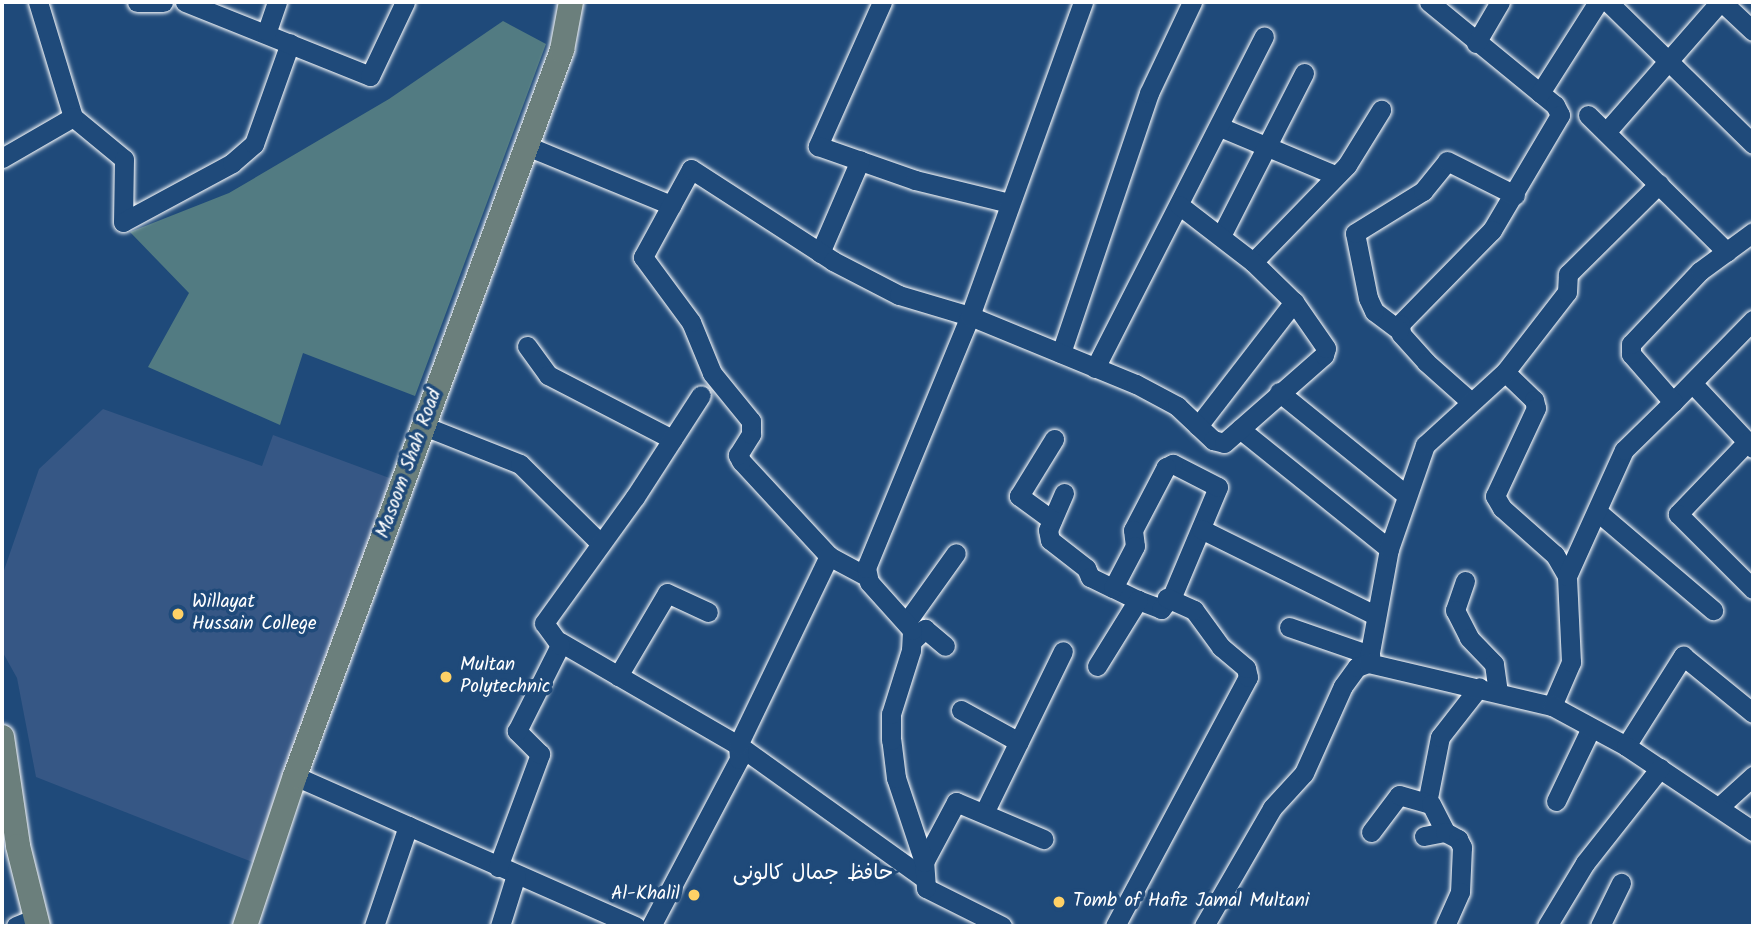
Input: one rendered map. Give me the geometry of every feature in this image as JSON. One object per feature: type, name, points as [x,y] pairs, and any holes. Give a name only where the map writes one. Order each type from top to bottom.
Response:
[{"type":"main road","name":"Masoom Shah Road","points":[[245,926],[295,776],[562,50],[571,2]]},
{"type":"main road","points":[[2,737],[10,845],[30,924]]},
{"type":"street","points":[[38,2],[73,117],[124,159],[123,222],[232,163],[254,144],[290,43]]},
{"type":"street","points":[[137,2],[163,2]]},
{"type":"street","points":[[185,2],[267,31],[370,76],[405,2]]},
{"type":"street","points":[[267,31],[276,2]]},
{"type":"street","points":[[882,2],[818,146],[915,180],[1009,203]]},
{"type":"street","points":[[866,576],[869,558],[970,316],[1083,2]]},
{"type":"street","points":[[1061,354],[1149,93],[1192,2]]},
{"type":"street","points":[[1399,330],[1492,230],[1560,115],[1540,93],[1429,2]]},
{"type":"street","points":[[1476,43],[1500,2]]},
{"type":"street","points":[[1540,93],[1598,2]]},
{"type":"street","points":[[1608,2],[1753,145]]},
{"type":"street","points":[[1607,131],[1721,2],[1753,31]]},
{"type":"street","points":[[1095,368],[1264,37]]},
{"type":"street","points":[[1220,236],[1269,147],[1304,73]]},
{"type":"street","points":[[1253,262],[1347,165],[1381,110]]},
{"type":"street","points":[[1588,115],[1727,252]]},
{"type":"street","points":[[2,158],[73,117]]},
{"type":"street","points":[[1220,127],[1335,175]]},
{"type":"street","points":[[527,146],[671,205]]},
{"type":"street","points":[[820,253],[860,160]]},
{"type":"street","points":[[1471,402],[1399,330],[1374,311],[1368,298],[1355,233],[1423,191],[1447,161],[1515,195]]},
{"type":"street","points":[[1002,926],[932,894],[924,870],[896,778],[891,740],[891,714],[912,641],[908,620],[866,576],[829,556],[741,461],[738,455],[751,434],[751,421],[712,373],[691,322],[643,257],[691,169],[820,253],[900,295],[970,316],[1095,368],[1177,406],[1219,443],[1240,429],[1327,352],[1294,302],[1253,262],[1179,205]]},
{"type":"street","points":[[1204,926],[1272,808],[1304,773],[1343,686],[1357,667],[1369,659],[1374,615],[1389,548],[1425,445],[1505,372],[1567,292],[1568,274],[1659,184]]},
{"type":"street","points":[[1673,402],[1631,354],[1631,344],[1648,331],[1677,293],[1753,232]]},
{"type":"street","points":[[1198,426],[1294,302]]},
{"type":"street","points":[[1567,576],[1599,513],[1627,446],[1693,384],[1753,320]]},
{"type":"street","points":[[527,346],[548,375],[672,439]]},
{"type":"street","points":[[1505,372],[1534,400],[1536,408],[1495,496],[1502,508],[1555,555],[1567,576],[1571,662],[1552,706]]},
{"type":"street","points":[[1693,384],[1750,445],[1678,514],[1753,589]]},
{"type":"street","points":[[1279,392],[1406,495]]},
{"type":"street","points":[[701,395],[544,623],[545,630],[618,677],[738,746],[924,870]]},
{"type":"street","points":[[424,426],[520,464],[599,542]]},
{"type":"street","points":[[1240,429],[1389,548]]},
{"type":"street","points":[[1052,520],[1019,496],[1054,439]]},
{"type":"street","points":[[1063,493],[1052,520],[1050,540],[1086,568],[1090,577],[1113,589],[1161,609],[1167,597],[1173,594],[1218,487],[1169,465],[1133,530],[1135,546],[1113,589]]},
{"type":"street","points":[[1599,513],[1713,610]]},
{"type":"street","points":[[1201,529],[1374,615]]},
{"type":"street","points":[[908,620],[956,553]]},
{"type":"street","points":[[651,926],[739,759],[738,746],[829,556]]},
{"type":"street","points":[[1427,803],[1440,737],[1489,690],[1494,664],[1469,638],[1455,610],[1465,581]]},
{"type":"street","points":[[618,677],[667,593],[708,612]]},
{"type":"street","points":[[1115,926],[1248,677],[1246,668],[1221,647],[1194,610],[1167,597]]},
{"type":"street","points":[[1097,666],[1138,600]]},
{"type":"street","points":[[1289,627],[1369,659],[1552,706],[1626,746],[1720,806],[1753,831]]},
{"type":"street","points":[[912,641],[925,629],[945,646]]},
{"type":"street","points":[[500,926],[507,871],[540,754],[518,734],[519,725],[560,642]]},
{"type":"street","points":[[984,813],[1063,651]]},
{"type":"street","points":[[1626,746],[1683,656],[1753,712]]},
{"type":"street","points":[[961,710],[1019,743]]},
{"type":"street","points":[[1556,801],[1591,727]]},
{"type":"street","points":[[1546,926],[1585,863],[1660,768]]},
{"type":"street","points":[[295,776],[635,926]]},
{"type":"street","points":[[1720,806],[1753,776]]},
{"type":"street","points":[[1371,832],[1396,796],[1427,803],[1438,813],[1445,832]]},
{"type":"street","points":[[924,870],[952,805],[961,803],[1043,839]]},
{"type":"street","points":[[374,926],[408,826]]},
{"type":"street","points":[[1424,836],[1445,832],[1458,839],[1462,847],[1460,892],[1446,926]]},
{"type":"street","points":[[1600,926],[1621,883]]},
{"type":"shaded area","name":"Willayat Hussain College","points":[[103,409],[262,466],[273,435],[403,483],[265,867],[36,777],[17,678],[2,651],[2,576],[39,469]]},
{"type":"green space","points":[[503,21],[546,44],[415,396],[303,353],[280,425],[148,367],[189,293],[130,232],[229,193],[389,99]]},
{"type":"place","name":"Willayat Hussain College","points":[[178,614]]},
{"type":"place","name":"Multan Polytechnic","points":[[446,677]]},
{"type":"place","name":"Al-Khalil","points":[[694,895]]},
{"type":"place","name":"Tomb of Hafiz Jamal Multani","points":[[1059,902]]},
{"type":"district","name":"حافظ جمال کالونی","points":[[813,874]]}]
